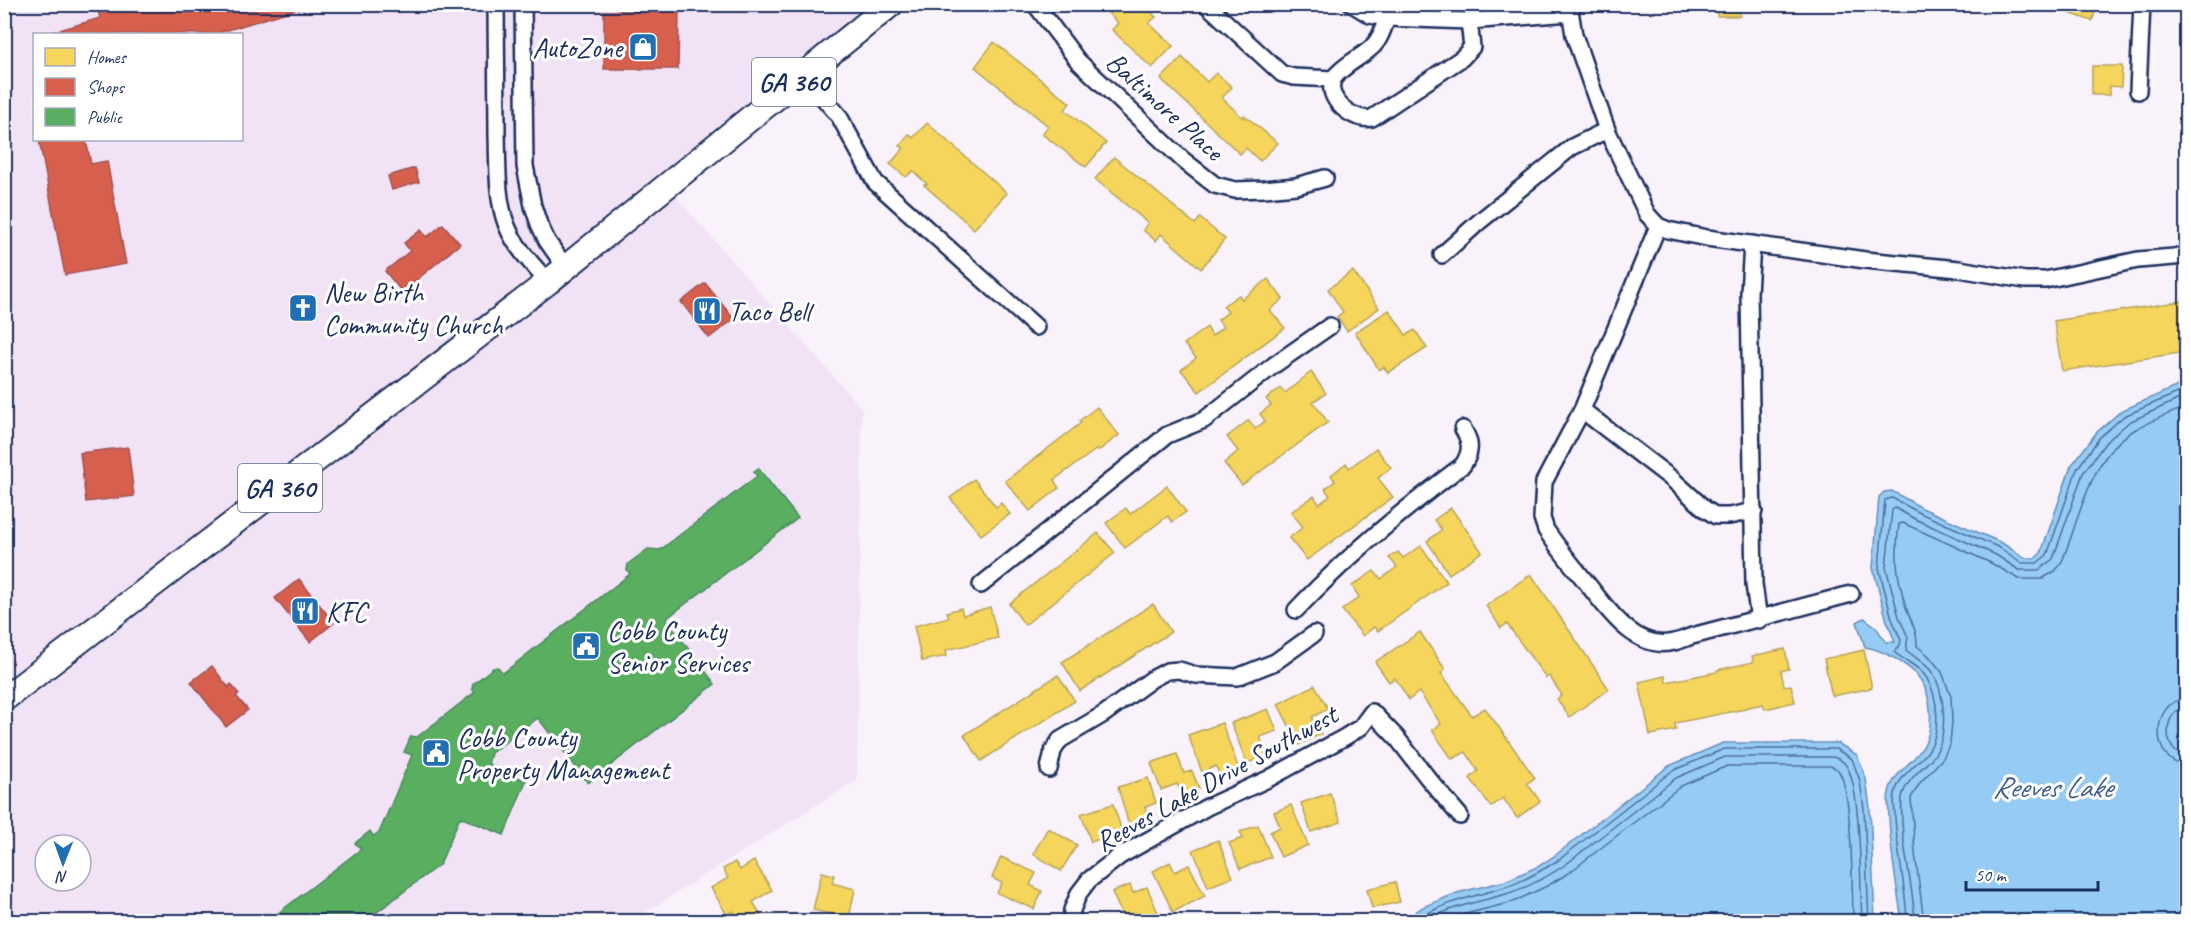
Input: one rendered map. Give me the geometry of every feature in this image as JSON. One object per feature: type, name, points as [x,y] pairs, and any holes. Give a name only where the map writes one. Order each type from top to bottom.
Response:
[{"type":"main road","name":"GA 360","points":[[4,699],[557,275],[891,4]]},
{"type":"street","points":[[496,4],[498,174],[503,208],[507,225],[523,254],[557,275]]},
{"type":"street","points":[[523,4],[525,166],[532,206],[547,241],[557,275]]},
{"type":"street","name":"Baltimore Place","points":[[1035,4],[1078,61],[1183,160],[1215,185],[1236,190],[1264,189],[1296,186],[1324,178]]},
{"type":"street","points":[[1206,4],[1282,74],[1294,77],[1333,79]]},
{"type":"street","points":[[1352,4],[1370,15],[1387,18],[1469,21],[1569,9],[1575,35],[1607,130],[1647,214],[1658,226],[1668,230],[1707,238],[1865,260],[1959,269],[2025,280],[2044,280],[2138,260],[2187,256]]},
{"type":"street","points":[[2138,91],[2142,4]]},
{"type":"street","points":[[1387,18],[1379,39],[1333,79],[1331,90],[1342,107],[1354,116],[1372,118],[1462,58],[1472,47],[1469,21]]},
{"type":"street","points":[[803,74],[839,116],[875,182],[1036,327]]},
{"type":"street","points":[[1442,255],[1480,221],[1572,147],[1607,130]]},
{"type":"street","points":[[1658,226],[1582,410],[1544,482],[1542,518],[1546,530],[1609,610],[1629,631],[1647,640],[1672,643],[1851,594]]},
{"type":"street","points":[[1752,244],[1749,293],[1754,584],[1759,620]]},
{"type":"street","points":[[981,585],[1167,435],[1204,420],[1274,365],[1330,326]]},
{"type":"street","points":[[1582,410],[1716,516],[1754,512]]},
{"type":"street","points":[[1296,610],[1329,575],[1409,505],[1463,465],[1469,456],[1470,442],[1463,429]]},
{"type":"street","points":[[1049,769],[1053,751],[1060,740],[1104,714],[1152,679],[1167,672],[1179,670],[1196,675],[1237,677],[1275,662],[1314,634]]},
{"type":"street","name":"Reeves Lake Drive Southwest","points":[[1071,921],[1072,910],[1079,893],[1089,880],[1120,856],[1207,807],[1268,779],[1345,737],[1361,727],[1372,712],[1397,738],[1460,816]]},
{"type":"shaded area","points":[[5,5],[869,5],[657,175],[862,409],[857,780],[631,921],[5,922]]},
{"type":"water","name":"Reeves Lake","points":[[2186,376],[2186,711],[2182,730],[2186,759],[2186,921],[1902,921],[1894,869],[1888,796],[1894,779],[1924,745],[1929,730],[1930,712],[1927,694],[1920,679],[1895,659],[1880,651],[1865,647],[1857,622],[1864,618],[1875,626],[1886,642],[1895,642],[1873,568],[1879,497],[1884,492],[1892,491],[1922,508],[2002,543],[2025,558],[2035,558],[2041,553],[2071,466],[2096,433],[2121,411],[2178,386]]},
{"type":"water","points":[[1723,743],[1838,743],[1857,755],[1866,779],[1870,808],[1875,921],[1402,921],[1423,907],[1457,893],[1505,881],[1539,866],[1669,766]]},
{"type":"building: Homes","points":[[1099,4],[1142,4],[1156,17],[1149,23],[1173,46],[1152,68],[1112,30],[1118,23]]},
{"type":"building: Homes","points":[[1717,4],[1761,4],[1761,7],[1740,7],[1740,16],[1717,16]]},
{"type":"building: Homes","points":[[2043,4],[2098,4],[2092,21]]},
{"type":"building: Homes","points":[[994,42],[1070,103],[1065,110],[1106,143],[1086,167],[1042,134],[1048,126],[975,67]]},
{"type":"building: Homes","points":[[1182,57],[1207,82],[1216,73],[1232,87],[1222,98],[1243,118],[1244,115],[1278,143],[1260,161],[1246,148],[1240,154],[1161,79]]},
{"type":"building: Homes","points":[[2092,66],[2122,66],[2121,87],[2110,86],[2110,95],[2092,95]]},
{"type":"building: Homes","points":[[927,123],[1007,193],[974,229],[924,185],[927,184],[913,171],[906,177],[890,164],[904,148],[900,146],[909,134],[913,138]]},
{"type":"building: Homes","points":[[1114,157],[1195,224],[1200,218],[1225,239],[1201,269],[1161,234],[1156,241],[1143,230],[1148,223],[1095,179]]},
{"type":"building: Homes","points":[[1353,271],[1379,308],[1347,331],[1337,317],[1343,312],[1328,289]]},
{"type":"building: Homes","points":[[1268,279],[1283,299],[1270,310],[1285,328],[1199,392],[1181,370],[1196,358],[1184,344],[1207,327],[1212,336],[1223,327],[1218,320],[1228,312],[1223,306],[1239,295],[1242,299]]},
{"type":"building: Homes","points":[[2183,301],[2186,321],[2186,352],[2062,371],[2054,321]]},
{"type":"building: Homes","points":[[1389,310],[1406,335],[1415,330],[1427,348],[1388,373],[1384,367],[1379,370],[1355,332]]},
{"type":"building: Homes","points":[[1311,372],[1326,393],[1313,402],[1328,422],[1242,485],[1224,463],[1238,451],[1227,437],[1249,420],[1255,429],[1265,421],[1260,414],[1271,405],[1266,399],[1281,388],[1285,393]]},
{"type":"building: Homes","points":[[1097,407],[1119,435],[1054,480],[1059,488],[1030,511],[1005,481],[1081,423],[1079,421]]},
{"type":"building: Homes","points":[[1376,448],[1391,468],[1378,478],[1393,497],[1307,560],[1289,538],[1303,527],[1291,512],[1314,496],[1319,504],[1330,496],[1325,489],[1335,481],[1331,475],[1346,463],[1349,468]]},
{"type":"building: Homes","points":[[974,479],[996,507],[1001,503],[1010,514],[981,535],[950,498]]},
{"type":"building: Homes","points":[[1167,486],[1186,512],[1172,522],[1168,516],[1125,548],[1106,523],[1126,508],[1130,514]]},
{"type":"building: Homes","points":[[1451,508],[1482,552],[1449,574],[1427,541],[1442,530],[1434,520]]},
{"type":"building: Homes","points":[[1098,533],[1115,553],[1025,625],[1009,604]]},
{"type":"building: Homes","points":[[1421,546],[1447,582],[1378,631],[1374,627],[1363,636],[1342,610],[1359,597],[1352,586],[1374,571],[1381,579],[1397,567],[1389,558],[1398,552],[1403,558]]},
{"type":"building: Homes","points":[[1531,574],[1609,689],[1569,717],[1557,699],[1562,695],[1549,676],[1546,678],[1507,624],[1501,628],[1486,606]]},
{"type":"building: Homes","points":[[1153,604],[1171,632],[1080,691],[1062,662]]},
{"type":"building: Homes","points":[[990,607],[998,638],[946,650],[947,656],[922,661],[914,626],[949,617],[947,612],[961,608],[963,615]]},
{"type":"building: Homes","points":[[1420,632],[1445,669],[1441,673],[1472,716],[1485,708],[1535,778],[1527,783],[1540,801],[1517,818],[1503,798],[1491,807],[1470,778],[1478,771],[1466,752],[1452,759],[1432,730],[1441,724],[1419,692],[1409,700],[1395,678],[1389,682],[1375,662]]},
{"type":"building: Homes","points":[[1785,649],[1789,669],[1781,671],[1784,686],[1791,685],[1795,702],[1765,709],[1763,704],[1675,723],[1676,730],[1650,735],[1639,682],[1665,676],[1666,682],[1717,672],[1717,670],[1753,662],[1752,656]]},
{"type":"building: Homes","points":[[1864,650],[1872,688],[1832,696],[1824,659]]},
{"type":"building: Homes","points":[[1058,675],[1075,701],[981,761],[964,735]]},
{"type":"building: Homes","points":[[1315,685],[1328,709],[1312,717],[1321,734],[1299,745],[1278,704]]},
{"type":"building: Homes","points":[[1268,709],[1277,731],[1260,737],[1267,756],[1247,763],[1231,723]]},
{"type":"building: Homes","points":[[1222,723],[1239,770],[1220,777],[1216,766],[1202,772],[1188,735]]},
{"type":"building: Homes","points":[[1177,754],[1184,773],[1192,771],[1199,788],[1182,795],[1177,784],[1161,790],[1151,763]]},
{"type":"building: Homes","points":[[1148,778],[1156,803],[1145,807],[1150,823],[1130,829],[1118,787]]},
{"type":"building: Homes","points":[[1330,793],[1341,822],[1311,832],[1301,803]]},
{"type":"building: Homes","points":[[1113,804],[1123,834],[1091,842],[1081,814]]},
{"type":"building: Homes","points":[[1291,805],[1308,845],[1281,857],[1270,832],[1280,827],[1274,812]]},
{"type":"building: Homes","points":[[1258,825],[1271,857],[1240,869],[1229,843],[1243,838],[1240,832]]},
{"type":"building: Homes","points":[[1048,828],[1077,845],[1061,871],[1033,854]]},
{"type":"building: Homes","points":[[1218,840],[1233,877],[1208,887],[1193,850]]},
{"type":"building: Homes","points":[[1001,857],[1036,873],[1030,885],[1042,891],[1034,909],[997,893],[1002,883],[992,878]]},
{"type":"building: Homes","points":[[754,861],[772,890],[753,902],[761,915],[749,922],[740,922],[733,911],[727,915],[711,888],[728,878],[723,869],[735,862],[740,870]]},
{"type":"building: Homes","points":[[1170,862],[1175,872],[1189,865],[1205,896],[1173,912],[1153,871]]},
{"type":"building: Homes","points":[[822,872],[834,875],[832,883],[855,889],[849,918],[813,910]]},
{"type":"building: Homes","points":[[1395,882],[1400,902],[1372,908],[1367,889]]},
{"type":"building: Homes","points":[[1130,885],[1133,893],[1147,887],[1162,922],[1125,922],[1112,892]]},
{"type":"building: Shops","points":[[96,4],[313,4],[218,33],[49,33],[100,18]]},
{"type":"building: Shops","points":[[604,11],[679,11],[678,69],[604,69]]},
{"type":"building: Shops","points":[[39,141],[86,141],[91,164],[107,161],[126,264],[65,275]]},
{"type":"building: Shops","points":[[415,168],[419,182],[392,190],[388,176]]},
{"type":"building: Shops","points":[[443,224],[460,244],[402,292],[385,271],[410,251],[404,243],[421,230],[427,237]]},
{"type":"building: Shops","name":"Taco Bell","points":[[705,283],[734,319],[709,338],[681,302]]},
{"type":"building: Shops","points":[[128,447],[134,496],[86,502],[80,453]]},
{"type":"building: Shops","name":"KFC","points":[[299,579],[334,623],[310,642],[275,598]]},
{"type":"building: Shops","points":[[212,666],[228,687],[231,684],[239,694],[236,696],[248,710],[226,727],[191,682]]},
{"type":"building: Public","points":[[758,468],[798,518],[666,619],[715,684],[588,783],[538,718],[491,753],[488,764],[526,781],[504,835],[460,817],[440,864],[368,919],[370,922],[257,922],[266,914],[273,917],[361,849],[355,843],[370,831],[373,836],[379,833],[412,755],[404,752],[411,736],[417,737],[475,692],[472,689],[473,684],[493,668],[498,667],[503,673],[630,574],[627,570],[628,564],[648,549],[660,550],[757,476],[754,472]]},
{"type":"place","name":"AutoZone","points":[[643,47]]},
{"type":"place","name":"New Birth Community Church","points":[[303,308]]},
{"type":"place","name":"Taco Bell","points":[[707,311]]},
{"type":"place","name":"KFC","points":[[305,611]]},
{"type":"place","name":"Cobb County Senior Services","points":[[586,646]]},
{"type":"place","name":"Cobb County Property Management","points":[[436,753]]}]
